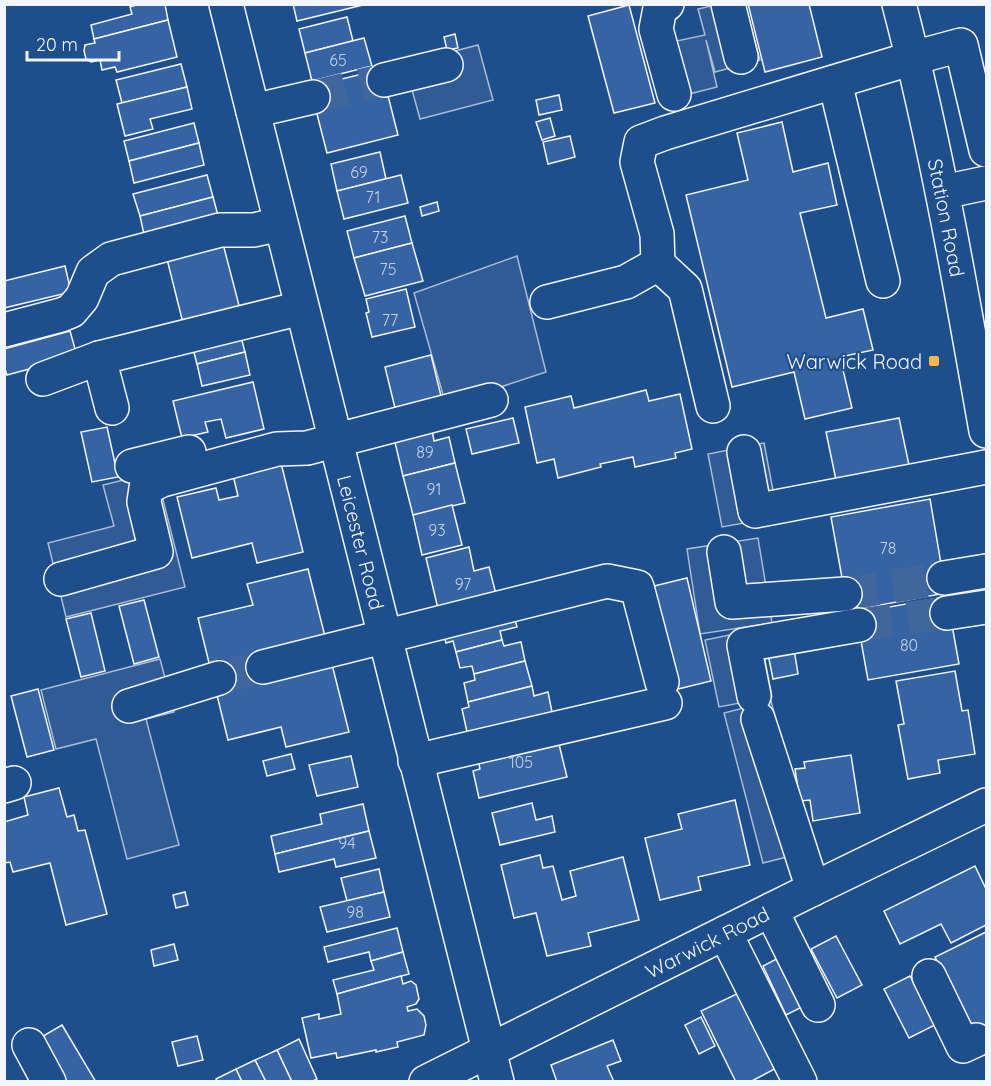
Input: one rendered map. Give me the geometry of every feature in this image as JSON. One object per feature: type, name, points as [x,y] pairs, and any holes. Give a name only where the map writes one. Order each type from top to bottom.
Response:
[{"type":"street","name":"Leicester Road","points":[[226,4],[493,1066]]},
{"type":"street","points":[[667,4],[660,8],[656,29],[674,94]]},
{"type":"street","points":[[728,4],[741,57]]},
{"type":"street","name":"Station Road","points":[[898,4],[913,58],[981,369],[987,431]]},
{"type":"street","points":[[713,406],[685,289],[658,264],[657,234],[637,162],[641,142],[961,45],[987,150]]},
{"type":"street","points":[[384,80],[447,65]]},
{"type":"street","points":[[835,82],[883,281]]},
{"type":"street","points":[[253,111],[313,97]]},
{"type":"street","points":[[943,192],[987,183]]},
{"type":"street","points":[[4,330],[71,311],[82,298],[93,272],[111,259],[220,230],[255,230],[281,224]]},
{"type":"street","points":[[548,302],[626,282],[658,264]]},
{"type":"street","points":[[44,379],[99,358],[302,308]]},
{"type":"street","points":[[99,358],[112,408]]},
{"type":"street","points":[[132,466],[491,400]]},
{"type":"street","points":[[60,579],[156,552],[144,502],[146,488],[162,480],[277,449],[308,448],[332,429]]},
{"type":"street","points":[[744,452],[754,511],[987,466]]},
{"type":"street","points":[[724,552],[732,602],[845,594]]},
{"type":"street","points":[[944,578],[987,572]]},
{"type":"street","points":[[263,667],[607,581],[637,587],[663,692],[416,761]]},
{"type":"street","points":[[947,613],[987,608]]},
{"type":"street","points":[[813,889],[756,708],[744,645],[859,626]]},
{"type":"street","points":[[129,706],[219,678]]},
{"type":"street","name":"Warwick Road","points":[[426,1082],[493,1066],[725,933],[987,805]]},
{"type":"street","points":[[771,910],[818,1005]]},
{"type":"street","points":[[725,933],[800,1082]]},
{"type":"street","points":[[929,976],[963,1046],[976,1040]]},
{"type":"street","points":[[30,1046],[49,1082]]},
{"type":"shaded area","points":[[715,5],[745,5],[760,60],[715,72],[706,40],[717,87],[685,95],[672,42],[705,35],[698,9]]},
{"type":"shaded area","points":[[478,45],[493,100],[420,119],[405,64]]},
{"type":"shaded area","points":[[517,256],[546,372],[446,405],[414,293]]},
{"type":"shaded area","points":[[764,443],[778,517],[722,527],[708,454]]},
{"type":"shaded area","points":[[156,472],[185,587],[66,617],[48,543],[114,526],[103,485]]},
{"type":"shaded area","points":[[758,538],[772,623],[700,634],[687,549]]},
{"type":"shaded area","points":[[759,629],[772,697],[719,707],[705,640]]},
{"type":"shaded area","points":[[160,659],[174,712],[146,719],[179,845],[127,859],[96,739],[56,749],[41,690]]},
{"type":"shaded area","points":[[771,701],[810,851],[763,863],[724,713]]},
{"type":"building","points":[[139,4],[165,4],[168,20],[94,39],[91,25],[132,14],[130,7]]},
{"type":"building","points":[[293,4],[367,4],[297,21]]},
{"type":"building","points":[[748,4],[809,4],[822,57],[765,72]]},
{"type":"building","points":[[629,5],[655,103],[614,113],[588,16]]},
{"type":"building","points":[[347,17],[353,41],[305,53],[299,29]]},
{"type":"building","points":[[168,20],[177,57],[117,72],[115,67],[102,70],[100,60],[91,62],[86,59],[85,45],[95,43],[94,39]]},
{"type":"building","points":[[455,34],[458,48],[447,50],[444,37]]},
{"type":"building","points":[[364,38],[372,66],[312,81],[305,53]]},
{"type":"building","points":[[181,64],[187,87],[122,103],[116,80]]},
{"type":"building","points":[[370,72],[373,83],[384,80],[398,135],[327,153],[310,87]]},
{"type":"building","points":[[187,87],[192,109],[150,119],[153,129],[125,136],[117,104]]},
{"type":"building","points":[[559,95],[562,110],[539,115],[536,100]]},
{"type":"building","points":[[550,118],[555,136],[542,140],[536,122]]},
{"type":"building","points":[[782,122],[793,172],[828,163],[837,205],[800,213],[826,318],[863,309],[873,350],[840,357],[852,408],[805,419],[794,372],[732,387],[686,195],[748,180],[737,133]]},
{"type":"building","points":[[194,123],[199,143],[129,161],[124,141]]},
{"type":"building","points":[[570,136],[575,157],[548,164],[543,142]]},
{"type":"building","points":[[199,143],[204,165],[134,183],[129,161]]},
{"type":"building","points":[[380,152],[386,179],[337,191],[331,164]]},
{"type":"building","points":[[207,175],[213,197],[140,216],[133,194]]},
{"type":"building","points":[[401,175],[408,203],[344,219],[337,191]]},
{"type":"building","points":[[213,197],[219,219],[145,239],[140,216]]},
{"type":"building","points":[[437,202],[439,211],[422,216],[420,207]]},
{"type":"building","points":[[405,216],[412,243],[354,258],[347,231]]},
{"type":"building","points":[[222,240],[241,313],[184,327],[166,255]]},
{"type":"building","points":[[412,243],[423,281],[365,296],[354,258]]},
{"type":"building","points":[[65,266],[71,292],[4,308],[4,281]]},
{"type":"building","points":[[406,289],[415,327],[372,337],[366,313],[369,312],[366,299]]},
{"type":"building","points":[[239,330],[245,352],[197,364],[191,341]]},
{"type":"building","points":[[70,331],[77,356],[7,375],[4,366],[4,349]]},
{"type":"building","points":[[245,352],[250,375],[202,386],[197,364]]},
{"type":"building","points":[[431,355],[442,400],[396,412],[385,367]]},
{"type":"building","points":[[253,382],[264,429],[226,438],[221,419],[205,422],[208,432],[182,438],[173,401]]},
{"type":"building","points":[[646,390],[649,401],[680,394],[692,449],[675,453],[676,458],[635,467],[633,457],[600,464],[601,467],[558,478],[554,459],[537,463],[525,407],[571,396],[574,408]]},
{"type":"building","points":[[513,418],[519,443],[472,454],[466,429]]},
{"type":"building","points":[[899,418],[909,465],[836,480],[826,432]]},
{"type":"building","points":[[431,424],[434,441],[449,437],[455,463],[403,476],[393,434]]},
{"type":"building","points":[[107,427],[118,477],[92,482],[81,432]]},
{"type":"building","points":[[281,463],[303,552],[257,563],[252,543],[192,558],[177,497],[216,488],[219,500],[238,496],[233,475]]},
{"type":"building","points":[[455,463],[465,503],[413,515],[403,476]]},
{"type":"building","points":[[930,499],[946,593],[848,611],[831,517]]},
{"type":"building","points":[[452,505],[462,545],[422,555],[413,515]]},
{"type":"building","points":[[469,547],[474,571],[489,567],[497,598],[439,613],[426,558]]},
{"type":"building","points":[[308,569],[349,732],[286,747],[281,727],[228,740],[198,618],[253,605],[247,584]]},
{"type":"building","points":[[687,578],[711,681],[678,689],[654,586]]},
{"type":"building","points":[[944,597],[959,664],[868,680],[856,613]]},
{"type":"building","points":[[144,600],[159,657],[134,664],[119,606]]},
{"type":"building","points":[[512,608],[517,627],[500,631],[502,640],[456,652],[453,641],[446,643],[441,625]]},
{"type":"building","points":[[91,613],[105,671],[81,677],[66,619]]},
{"type":"building","points":[[502,640],[504,646],[521,642],[525,661],[474,674],[472,666],[460,668],[456,652]]},
{"type":"building","points":[[794,649],[798,674],[773,679],[768,654]]},
{"type":"building","points":[[525,661],[532,686],[468,702],[464,683],[475,680],[474,674]]},
{"type":"building","points":[[955,671],[962,711],[968,710],[975,754],[938,760],[940,773],[908,779],[898,725],[904,724],[896,681]]},
{"type":"building","points":[[532,686],[534,696],[548,692],[552,712],[467,732],[462,709],[469,707],[468,702]]},
{"type":"building","points":[[38,689],[54,750],[27,757],[11,696]]},
{"type":"building","points":[[557,736],[567,777],[479,798],[473,771],[480,769],[477,755]]},
{"type":"building","points":[[291,754],[295,769],[267,776],[263,761]]},
{"type":"building","points":[[851,755],[860,813],[813,821],[810,800],[800,801],[795,769],[805,768],[804,762]]},
{"type":"building","points":[[351,756],[358,787],[317,796],[309,765]]},
{"type":"building","points":[[59,788],[67,817],[74,815],[78,831],[85,830],[107,914],[66,925],[50,863],[13,872],[10,862],[4,863],[4,822],[28,815],[24,797]]},
{"type":"building","points":[[735,800],[750,865],[698,877],[701,890],[660,900],[645,838],[682,829],[678,814]]},
{"type":"building","points":[[532,803],[536,820],[552,816],[555,832],[500,845],[492,813]]},
{"type":"building","points":[[363,804],[369,831],[275,854],[271,836],[322,824],[320,814]]},
{"type":"building","points":[[369,831],[376,858],[336,867],[334,859],[279,872],[275,854]]},
{"type":"building","points":[[540,855],[543,868],[553,866],[562,900],[576,896],[570,871],[623,857],[639,920],[588,933],[591,946],[547,956],[536,913],[514,918],[501,865]]},
{"type":"building","points":[[975,866],[986,889],[986,925],[951,943],[941,924],[900,944],[884,911]]},
{"type":"building","points":[[379,869],[384,892],[347,901],[341,878]]},
{"type":"building","points":[[185,892],[188,905],[176,908],[173,895]]},
{"type":"building","points":[[384,892],[390,917],[327,932],[320,907]]},
{"type":"building","points":[[397,928],[403,952],[371,961],[369,952],[328,962],[324,947]]},
{"type":"building","points":[[986,932],[986,1045],[980,1048],[935,957]]},
{"type":"building","points":[[836,936],[862,985],[837,998],[811,949]]},
{"type":"building","points":[[174,944],[178,960],[154,966],[151,950]]},
{"type":"building","points":[[403,952],[409,974],[337,994],[333,980],[374,970],[371,961]]},
{"type":"building","points":[[784,955],[808,1004],[786,1015],[763,966]]},
{"type":"building","points":[[401,976],[403,984],[411,981],[416,985],[419,999],[416,1004],[407,1007],[408,1011],[417,1009],[424,1016],[426,1025],[424,1035],[397,1042],[398,1047],[376,1052],[376,1050],[337,1058],[336,1053],[311,1058],[302,1018],[319,1014],[319,1019],[341,1014],[337,994]]},
{"type":"building","points":[[910,976],[935,1025],[909,1038],[884,989]]},
{"type":"building","points":[[745,990],[782,1065],[750,1082],[736,1082],[701,1011]]},
{"type":"building","points":[[701,1017],[715,1046],[699,1054],[685,1025]]},
{"type":"building","points":[[62,1025],[96,1082],[63,1082],[38,1039]]},
{"type":"building","points":[[197,1036],[203,1060],[178,1066],[172,1042]]},
{"type":"building","points":[[299,1039],[317,1079],[311,1082],[292,1082],[277,1050]]},
{"type":"building","points":[[613,1040],[621,1061],[607,1066],[614,1082],[557,1082],[551,1065]]},
{"type":"building","points":[[277,1050],[292,1082],[266,1082],[255,1060]]},
{"type":"building","points":[[255,1060],[266,1082],[242,1082],[236,1069]]},
{"type":"building","points":[[236,1069],[242,1082],[217,1082],[216,1079]]},
{"type":"tunnel","points":[[313,97],[384,80]]},
{"type":"tunnel","points":[[845,594],[944,578]]},
{"type":"tunnel","points":[[859,625],[947,613]]},
{"type":"tunnel","points":[[219,678],[263,667]]},
{"type":"place","name":"Warwick Road","points":[[934,361]]}]
